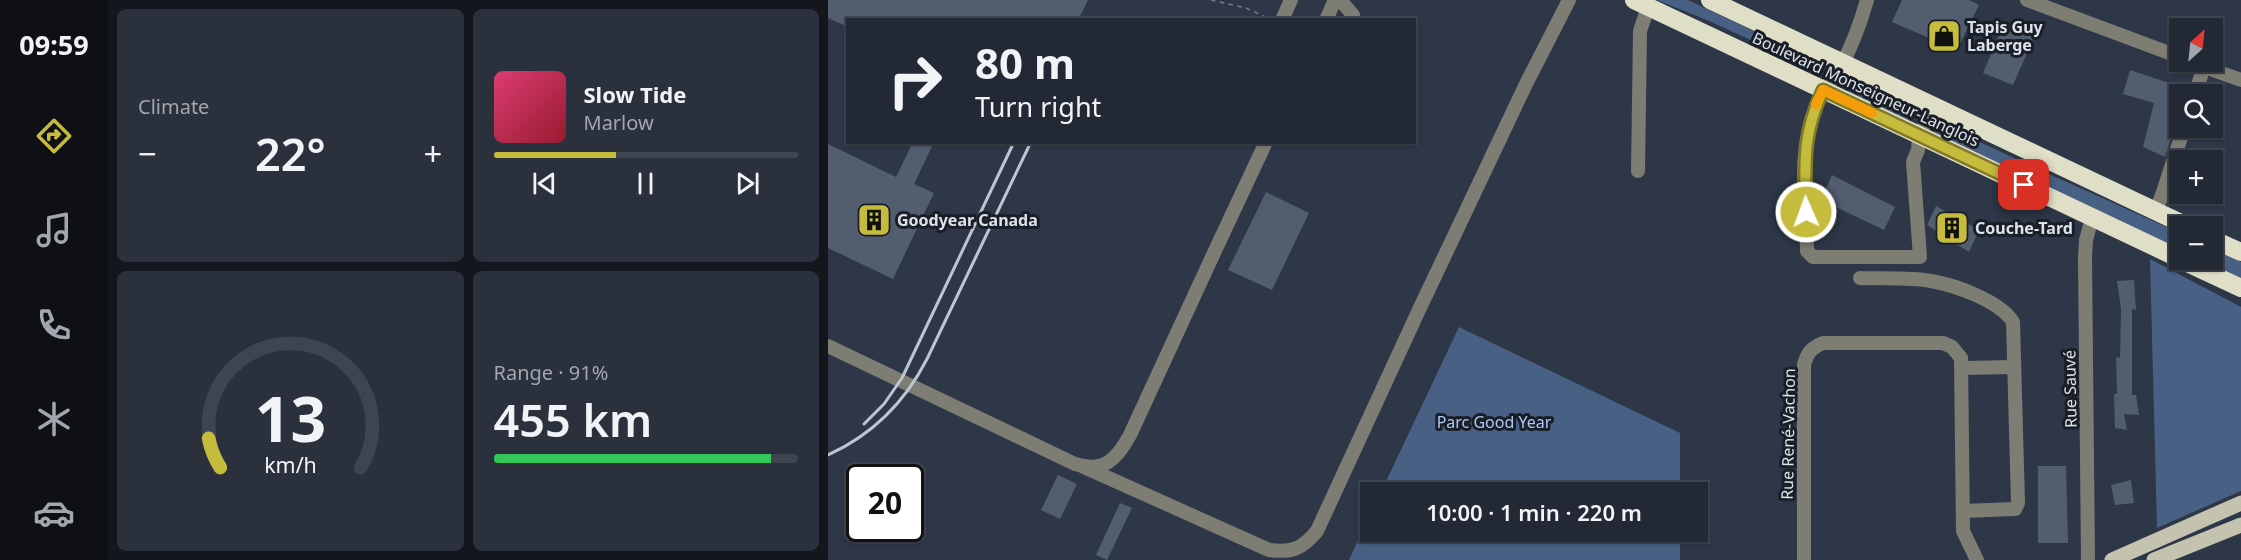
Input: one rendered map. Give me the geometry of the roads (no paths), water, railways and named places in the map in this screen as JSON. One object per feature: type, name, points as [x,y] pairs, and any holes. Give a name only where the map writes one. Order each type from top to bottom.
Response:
[{"type":"highway","name":"Boulevard Monseigneur-Langlois","points":[[1710,0],[2169,218]]},
{"type":"highway","name":"Boulevard Monseigneur-Langlois","points":[[1641,3],[2169,254]]},
{"type":"highway","points":[[2223,244],[2241,252]]},
{"type":"highway","name":"Boulevard Monseigneur-Langlois","points":[[2203,270],[2241,288]]},
{"type":"main road","points":[[2112,560],[2241,503]]},
{"type":"main road","points":[[2154,560],[2241,525]]},
{"type":"street","points":[[1283,18],[1291,0]]},
{"type":"street","points":[[1327,18],[1335,0]]},
{"type":"street","points":[[1340,0],[1353,15]]},
{"type":"street","points":[[828,346],[1054,454],[1269,550],[1285,552],[1298,548],[1308,542],[1317,531],[1418,312],[1569,0]]},
{"type":"street","points":[[1867,0],[1861,21],[1842,63],[1823,90],[1807,132],[1804,152],[1807,251],[1813,257],[1920,257],[1913,162],[1918,150],[1919,136],[1933,106]]},
{"type":"street","points":[[2027,0],[2169,53]]},
{"type":"street","points":[[1638,171],[1641,3]]},
{"type":"street","points":[[2218,72],[2241,80]]},
{"type":"street","points":[[2155,211],[2181,138]]},
{"type":"street","points":[[1084,466],[1093,467],[1108,463],[1120,453],[1265,144]]},
{"type":"street","name":"Rue Sauvé","points":[[2088,560],[2085,257],[2086,240],[2092,218]]},
{"type":"street","points":[[1860,278],[1930,280],[1966,291],[1999,307],[2008,314],[2013,322],[2018,503],[2015,509],[2006,511],[1963,511]]},
{"type":"street","name":"Rue René-Vachon","points":[[1804,560],[1804,365],[1807,354],[1815,346],[1823,343],[1943,343],[1952,347],[1961,358],[1962,368]]},
{"type":"street","points":[[1977,560],[1963,531],[1962,368],[2014,367]]},
{"type":"railway","points":[[864,424],[884,404],[902,378],[1013,144]]},
{"type":"railway","points":[[828,455],[859,438],[886,416],[918,375],[1029,146]]},
{"type":"place","name":"Tapis Guy Laberge","points":[[1944,36]]},
{"type":"place","name":"Goodyear Canada","points":[[874,220]]},
{"type":"place","name":"Couche-Tard","points":[[1952,228]]},
{"type":"park label","name":"Parc Good Year","points":[[1494,422]]}]
